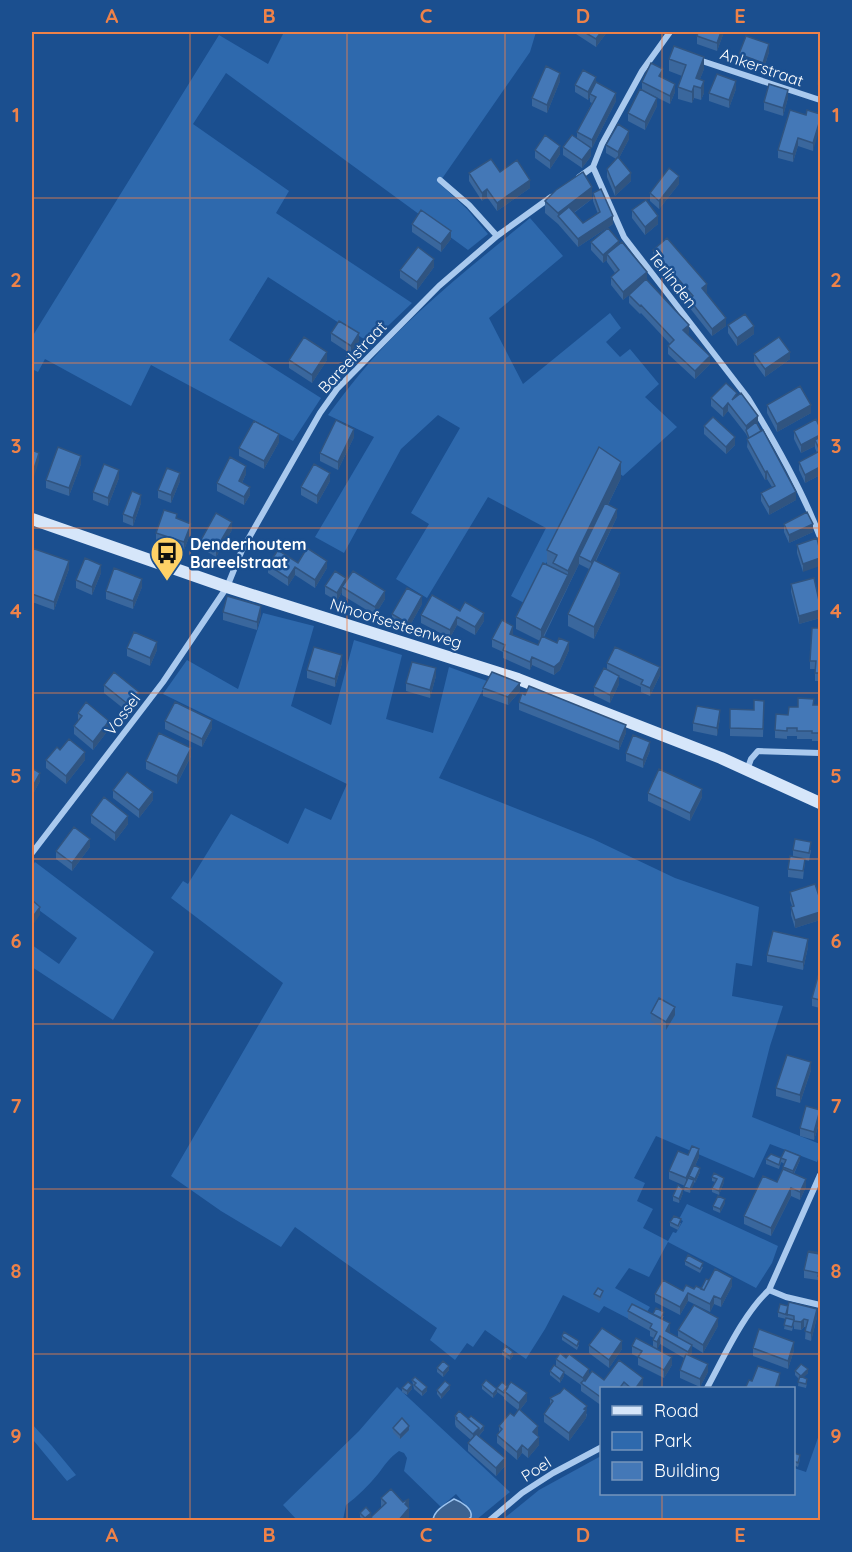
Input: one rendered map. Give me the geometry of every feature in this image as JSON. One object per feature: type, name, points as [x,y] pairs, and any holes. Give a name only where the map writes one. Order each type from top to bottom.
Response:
[{"type":"street","points":[[574,181],[593,168],[602,144],[642,70],[664,47],[670,32]]},
{"type":"street","name":"Ankerstraat","points":[[686,55],[820,100]]},
{"type":"street","name":"Terlinden","points":[[593,168],[624,237],[754,407],[806,503],[820,537]]},
{"type":"street","points":[[440,180],[497,236]]},
{"type":"street","name":"Bareelstraat","points":[[227,587],[242,550],[320,413],[337,389],[439,286],[497,236],[554,195]]},
{"type":"street","name":"Ninoofsesteenweg","points":[[32,519],[227,587],[518,678],[721,758],[820,803]]},
{"type":"street","name":"Vossel","points":[[32,853],[163,682],[227,587]]},
{"type":"street","points":[[747,770],[751,759],[758,751],[820,753]]},
{"type":"street","points":[[708,1387],[741,1328],[762,1296],[769,1290],[820,1175]]},
{"type":"street","points":[[769,1290],[786,1297],[820,1305]]},
{"type":"street","name":"Poel","points":[[490,1521],[522,1493],[553,1473],[600,1448]]},
{"type":"green space","points":[[284,32],[536,32],[530,52],[439,183],[467,209],[488,234],[468,250],[226,73],[193,124],[289,191],[276,213],[412,303],[370,343],[268,277],[229,340],[321,398],[293,441],[151,365],[131,406],[45,359],[38,372],[32,369],[32,337],[219,35],[268,64]]},
{"type":"green space","points":[[530,218],[563,256],[489,318],[523,384],[610,313],[621,328],[606,342],[620,357],[630,349],[659,384],[645,397],[677,427],[623,476],[598,459],[526,604],[511,596],[546,528],[488,497],[427,598],[396,579],[429,524],[411,513],[460,428],[438,415],[401,449],[344,553],[315,537],[374,437],[328,415],[359,375],[398,332],[441,292]]},
{"type":"green space","points":[[263,613],[314,626],[291,706],[331,725],[354,640],[402,655],[386,719],[433,733],[449,667],[487,681],[439,778],[593,839],[675,878],[759,907],[752,966],[736,963],[732,996],[783,1006],[752,1117],[820,1144],[817,1162],[770,1144],[754,1178],[656,1136],[634,1178],[645,1183],[637,1201],[653,1209],[643,1228],[668,1241],[683,1221],[679,1219],[687,1204],[778,1246],[772,1263],[756,1288],[668,1242],[649,1277],[629,1268],[615,1288],[650,1307],[645,1315],[631,1320],[604,1306],[599,1313],[563,1295],[526,1359],[485,1330],[473,1347],[467,1343],[455,1360],[430,1340],[437,1328],[295,1227],[281,1247],[221,1211],[171,1176],[283,983],[171,898],[183,881],[188,884],[231,814],[288,844],[305,808],[331,820],[347,784],[163,694],[187,660],[238,689]]},
{"type":"green space","points":[[35,862],[154,952],[113,1020],[32,967],[32,945],[59,964],[77,938],[32,905],[32,866]]},
{"type":"green space","points":[[397,1387],[510,1492],[476,1520],[456,1520],[468,1508],[456,1494],[441,1507],[404,1471],[407,1458],[399,1451],[346,1505],[343,1520],[297,1520],[283,1505],[359,1431]]},
{"type":"green space","points":[[32,1424],[76,1475],[67,1481],[34,1441],[32,1443]]},
{"type":"green space","points":[[820,1432],[820,1520],[502,1520],[539,1490],[600,1457],[600,1495],[795,1495],[795,1468],[806,1472]]},
{"type":"shaded area","points":[[454,1499],[469,1509],[471,1517],[467,1520],[433,1520],[438,1510]]},
{"type":"building","points":[[584,32],[601,32],[596,39]]},
{"type":"building","points":[[698,32],[721,32],[717,43],[697,36]]},
{"type":"building","points":[[746,36],[769,44],[763,63],[739,54]]},
{"type":"building","points":[[674,46],[704,57],[696,78],[704,81],[701,88],[694,86],[692,92],[678,87],[686,65],[669,59]]},
{"type":"building","points":[[651,63],[663,69],[659,76],[675,84],[670,96],[642,82]]},
{"type":"building","points":[[546,66],[560,73],[547,105],[532,98]]},
{"type":"building","points":[[583,70],[596,77],[588,92],[575,85]]},
{"type":"building","points":[[717,74],[736,81],[729,100],[709,93]]},
{"type":"building","points":[[596,82],[616,93],[592,140],[577,132],[596,97],[590,94]]},
{"type":"building","points":[[769,84],[788,90],[783,108],[764,102]]},
{"type":"building","points":[[640,89],[657,98],[645,122],[628,113]]},
{"type":"building","points":[[790,110],[806,115],[807,110],[820,114],[813,143],[798,138],[793,154],[778,150]]},
{"type":"building","points":[[618,124],[629,131],[618,152],[606,145]]},
{"type":"building","points":[[545,135],[560,146],[550,161],[535,150]]},
{"type":"building","points":[[572,135],[591,148],[582,160],[563,147]]},
{"type":"building","points":[[618,157],[631,173],[615,188],[607,169]]},
{"type":"building","points":[[491,159],[500,172],[517,160],[530,180],[497,203],[487,189],[482,193],[469,173]]},
{"type":"building","points":[[669,168],[679,176],[659,201],[650,193]]},
{"type":"building","points":[[583,172],[592,187],[558,213],[545,201],[556,190]]},
{"type":"building","points":[[601,189],[613,216],[578,239],[558,216],[569,207],[583,223],[600,212],[593,193]]},
{"type":"building","points":[[646,200],[658,216],[645,227],[632,210]]},
{"type":"building","points":[[421,210],[451,231],[441,244],[412,224]]},
{"type":"building","points":[[608,228],[619,241],[603,255],[591,242]]},
{"type":"building","points":[[667,238],[707,284],[702,288],[726,318],[712,329],[689,299],[693,296],[653,250]]},
{"type":"building","points":[[622,242],[647,272],[623,292],[611,277],[619,270],[607,254]]},
{"type":"building","points":[[418,247],[434,259],[417,282],[400,270]]},
{"type":"building","points":[[646,279],[689,325],[683,330],[710,356],[695,371],[668,346],[674,340],[629,295]]},
{"type":"building","points":[[745,314],[754,326],[737,338],[728,325]]},
{"type":"building","points":[[339,321],[359,333],[351,346],[331,333]]},
{"type":"building","points":[[304,337],[327,352],[312,375],[289,360]]},
{"type":"building","points":[[779,337],[790,352],[765,369],[754,354]]},
{"type":"building","points":[[726,383],[737,393],[732,400],[741,393],[758,416],[746,426],[728,403],[723,409],[711,398]]},
{"type":"building","points":[[800,386],[811,405],[777,424],[767,405]]},
{"type":"building","points":[[713,417],[735,437],[726,447],[704,426]]},
{"type":"building","points":[[816,419],[820,435],[801,445],[794,431]]},
{"type":"building","points":[[336,420],[354,429],[338,462],[320,453]]},
{"type":"building","points":[[254,421],[279,434],[264,461],[239,448]]},
{"type":"building","points":[[756,422],[761,431],[749,438],[746,430]]},
{"type":"building","points":[[763,430],[796,492],[769,507],[761,493],[775,486],[747,439]]},
{"type":"building","points":[[820,437],[820,451],[815,440]]},
{"type":"building","points":[[58,447],[81,456],[69,488],[46,480]]},
{"type":"building","points":[[599,447],[621,462],[568,571],[553,563],[557,555],[547,550]]},
{"type":"building","points":[[32,450],[39,453],[33,472],[32,472]]},
{"type":"building","points":[[820,451],[820,467],[805,475],[799,462]]},
{"type":"building","points":[[230,457],[246,466],[239,481],[250,487],[244,497],[217,483]]},
{"type":"building","points":[[104,464],[119,470],[108,498],[93,492]]},
{"type":"building","points":[[314,464],[330,473],[317,496],[301,487]]},
{"type":"building","points":[[167,468],[180,473],[171,495],[158,490]]},
{"type":"building","points":[[132,491],[141,495],[133,518],[123,514]]},
{"type":"building","points":[[605,503],[617,509],[591,562],[579,556]]},
{"type":"building","points":[[164,510],[177,514],[176,518],[191,524],[184,542],[156,533]]},
{"type":"building","points":[[807,512],[813,524],[789,535],[784,524]]},
{"type":"building","points":[[216,513],[232,522],[216,549],[201,540]]},
{"type":"building","points":[[817,538],[820,558],[803,564],[797,545]]},
{"type":"building","points":[[32,548],[69,561],[54,602],[32,594]]},
{"type":"building","points":[[307,548],[327,561],[315,580],[295,567],[288,578],[268,565],[278,550],[298,563]]},
{"type":"building","points":[[85,558],[101,565],[92,587],[76,580]]},
{"type":"building","points":[[594,560],[620,573],[594,627],[568,614]]},
{"type":"building","points":[[543,563],[568,575],[541,630],[516,617]]},
{"type":"building","points":[[114,568],[142,579],[133,601],[106,591]]},
{"type":"building","points":[[335,571],[346,578],[337,593],[325,586]]},
{"type":"building","points":[[353,571],[385,591],[375,607],[342,587]]},
{"type":"building","points":[[814,578],[820,610],[799,616],[791,584]]},
{"type":"building","points":[[407,588],[422,596],[407,623],[392,614]]},
{"type":"building","points":[[432,595],[460,611],[465,602],[484,613],[475,627],[457,617],[450,630],[421,615]]},
{"type":"building","points":[[227,596],[261,606],[257,622],[223,612]]},
{"type":"building","points":[[502,620],[513,626],[510,634],[538,645],[542,636],[557,643],[559,638],[569,642],[560,662],[554,667],[532,657],[530,662],[503,650],[505,645],[492,639]]},
{"type":"building","points":[[812,628],[820,628],[820,673],[815,673],[816,661],[810,661]]},
{"type":"building","points":[[134,632],[157,642],[150,658],[127,648]]},
{"type":"building","points":[[314,647],[342,655],[335,679],[307,670]]},
{"type":"building","points":[[615,647],[660,667],[650,688],[641,684],[643,680],[607,663]]},
{"type":"building","points":[[412,662],[436,668],[430,690],[406,683]]},
{"type":"building","points":[[604,668],[619,676],[610,695],[594,687]]},
{"type":"building","points":[[114,672],[139,692],[129,705],[104,685]]},
{"type":"building","points":[[492,672],[520,683],[508,697],[483,688]]},
{"type":"building","points":[[529,686],[626,725],[619,742],[519,702],[522,693],[525,695]]},
{"type":"building","points":[[798,698],[814,699],[813,705],[820,705],[820,733],[797,731],[797,728],[787,728],[787,731],[775,730],[776,714],[788,715],[789,707],[798,707]]},
{"type":"building","points":[[754,700],[764,701],[763,729],[730,728],[730,709],[754,710]]},
{"type":"building","points":[[86,702],[109,721],[93,742],[74,726],[82,716],[78,713]]},
{"type":"building","points":[[175,702],[212,720],[202,739],[165,721]]},
{"type":"building","points":[[697,706],[720,710],[717,728],[693,723]]},
{"type":"building","points":[[159,733],[191,748],[177,776],[146,761]]},
{"type":"building","points":[[633,735],[650,742],[643,760],[626,753]]},
{"type":"building","points":[[69,739],[85,752],[66,776],[46,760],[57,747],[60,750]]},
{"type":"building","points":[[32,768],[40,773],[34,784],[32,783]]},
{"type":"building","points":[[659,769],[702,789],[690,813],[648,793]]},
{"type":"building","points":[[127,772],[153,792],[139,810],[113,790]]},
{"type":"building","points":[[104,797],[128,816],[115,833],[91,815]]},
{"type":"building","points":[[74,827],[90,839],[72,863],[56,851]]},
{"type":"building","points":[[795,839],[811,842],[809,853],[793,850]]},
{"type":"building","points":[[790,856],[805,859],[803,871],[788,869]]},
{"type":"building","points":[[815,884],[820,899],[820,912],[795,920],[790,892]]},
{"type":"building","points":[[32,900],[40,907],[32,918]]},
{"type":"building","points":[[773,931],[808,939],[803,962],[767,955]]},
{"type":"building","points":[[818,976],[820,976],[820,1000],[812,998]]},
{"type":"building","points":[[659,998],[675,1007],[666,1022],[651,1013]]},
{"type":"building","points":[[787,1055],[811,1062],[800,1095],[776,1088]]},
{"type":"building","points":[[806,1106],[820,1110],[814,1132],[800,1128]]},
{"type":"building","points":[[692,1146],[699,1149],[686,1178],[669,1171],[678,1151],[688,1155]]},
{"type":"building","points":[[785,1150],[800,1156],[793,1171],[783,1167],[786,1160],[781,1158]]},
{"type":"building","points":[[771,1154],[781,1158],[779,1165],[766,1159]]},
{"type":"building","points":[[694,1165],[700,1168],[695,1179],[689,1176]]},
{"type":"building","points":[[783,1169],[806,1179],[800,1192],[791,1188],[771,1228],[744,1216],[763,1176],[777,1182]]},
{"type":"building","points":[[714,1173],[724,1178],[719,1191],[712,1188],[717,1179],[712,1177]]},
{"type":"building","points":[[688,1178],[694,1180],[690,1189],[684,1187]]},
{"type":"building","points":[[678,1185],[683,1189],[679,1199],[673,1196]]},
{"type":"building","points":[[718,1196],[725,1199],[720,1209],[713,1206]]},
{"type":"building","points":[[674,1216],[681,1219],[678,1226],[670,1222]]},
{"type":"building","points":[[808,1252],[820,1254],[820,1277],[819,1273],[804,1270]]},
{"type":"building","points":[[688,1255],[703,1263],[700,1269],[685,1261]]},
{"type":"building","points":[[715,1269],[732,1278],[721,1299],[714,1296],[710,1304],[688,1293],[680,1307],[655,1294],[663,1280],[683,1291],[686,1285],[704,1290]]},
{"type":"building","points":[[706,1279],[709,1280],[704,1290],[701,1289]]},
{"type":"building","points":[[598,1288],[603,1291],[600,1297],[594,1294]]},
{"type":"building","points":[[789,1302],[817,1309],[811,1333],[805,1331],[808,1320],[794,1321],[794,1316],[786,1314]]},
{"type":"building","points":[[632,1304],[670,1323],[666,1331],[692,1345],[688,1352],[660,1336],[657,1342],[653,1340],[657,1332],[650,1328],[652,1324],[628,1311]]},
{"type":"building","points":[[780,1304],[788,1306],[787,1315],[778,1312]]},
{"type":"building","points":[[694,1305],[718,1318],[703,1345],[678,1330]]},
{"type":"building","points":[[656,1308],[664,1312],[661,1318],[653,1314]]},
{"type":"building","points":[[786,1318],[794,1320],[792,1327],[784,1325]]},
{"type":"building","points":[[602,1328],[622,1341],[609,1360],[589,1345]]},
{"type":"building","points":[[759,1329],[794,1342],[788,1361],[753,1348]]},
{"type":"building","points":[[564,1332],[579,1341],[577,1346],[562,1336]]},
{"type":"building","points":[[636,1338],[672,1357],[664,1370],[638,1357],[642,1351],[632,1346]]},
{"type":"building","points":[[506,1346],[513,1352],[510,1356],[502,1351]]},
{"type":"building","points":[[560,1353],[566,1358],[569,1354],[589,1369],[583,1378],[556,1359]]},
{"type":"building","points":[[686,1354],[708,1364],[700,1379],[680,1370]]},
{"type":"building","points":[[619,1360],[643,1378],[636,1387],[630,1387],[624,1382],[620,1387],[600,1387],[600,1397],[581,1383],[592,1371],[604,1380]]},
{"type":"building","points":[[443,1361],[449,1366],[443,1373],[437,1368]]},
{"type":"building","points":[[801,1364],[808,1369],[801,1376],[795,1371]]},
{"type":"building","points":[[554,1365],[564,1372],[560,1379],[550,1371]]},
{"type":"building","points":[[758,1366],[780,1373],[776,1387],[746,1387],[749,1380],[752,1381]]},
{"type":"building","points":[[800,1376],[807,1379],[806,1384],[798,1382]]},
{"type":"building","points":[[415,1377],[427,1387],[422,1392],[414,1385],[416,1383],[412,1380]]},
{"type":"building","points":[[486,1380],[497,1389],[493,1394],[482,1385]]},
{"type":"building","points":[[445,1381],[450,1385],[441,1395],[437,1390]]},
{"type":"building","points":[[408,1382],[412,1385],[407,1391],[402,1388]]},
{"type":"building","points":[[502,1382],[508,1387],[504,1393],[497,1388]]},
{"type":"building","points":[[511,1382],[527,1393],[519,1403],[504,1391]]},
{"type":"building","points":[[564,1388],[587,1406],[569,1433],[544,1414],[553,1401],[550,1398]]},
{"type":"building","points":[[519,1409],[538,1426],[533,1432],[539,1437],[528,1450],[522,1445],[517,1452],[497,1435],[502,1429],[499,1426],[504,1420],[510,1413],[514,1416]]},
{"type":"building","points":[[459,1411],[479,1428],[473,1434],[456,1419],[455,1416]]},
{"type":"building","points":[[471,1416],[484,1426],[479,1432],[479,1428],[468,1419]]},
{"type":"building","points":[[402,1418],[409,1426],[400,1435],[393,1428]]},
{"type":"building","points":[[476,1434],[505,1458],[496,1468],[468,1443]]},
{"type":"building","points":[[795,1453],[800,1455],[798,1463],[795,1462]]},
{"type":"building","points":[[391,1489],[403,1502],[409,1499],[405,1504],[409,1508],[398,1521],[374,1521],[371,1517],[386,1503],[381,1498]]},
{"type":"building","points":[[366,1507],[371,1513],[365,1518],[360,1513]]},
{"type":"place","name":"Denderhoutem Bareelstraat","points":[[167,582]]}]
